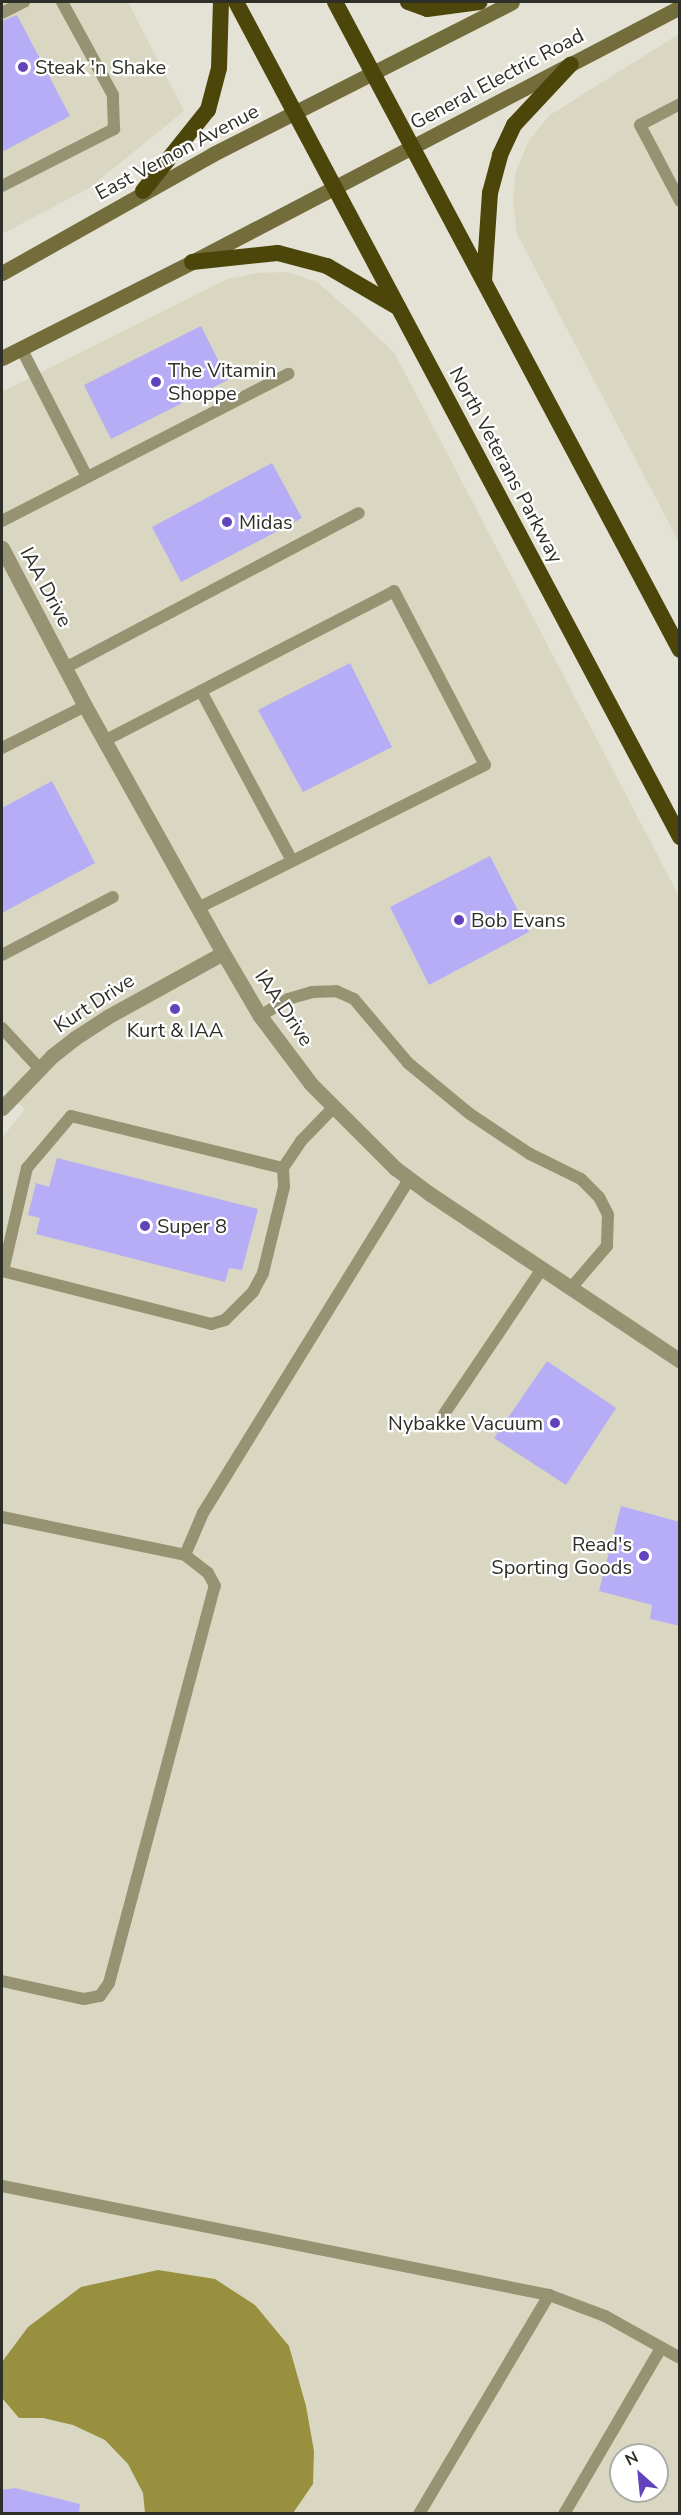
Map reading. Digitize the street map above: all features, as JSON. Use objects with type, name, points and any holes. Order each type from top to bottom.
[{"type":"highway","points":[[143,191],[208,110],[219,68],[221,2]]},
{"type":"highway","name":"North Veterans Parkway","points":[[236,2],[680,837]]},
{"type":"highway","points":[[335,2],[680,650]]},
{"type":"highway","points":[[408,2],[427,9],[480,2]]},
{"type":"highway","points":[[484,282],[490,193],[500,155],[514,125],[572,64]]},
{"type":"highway","points":[[192,262],[278,253],[327,266],[399,308]]},
{"type":"main road","points":[[374,73],[513,2]]},
{"type":"main road","name":"General Electric Road","points":[[334,187],[680,7]]},
{"type":"main road","name":"East Vernon Avenue","points":[[2,273],[143,191],[374,73]]},
{"type":"main road","points":[[2,358],[334,187]]},
{"type":"street","name":"IAA Drive","points":[[2,548],[104,741],[223,953],[260,1016],[311,1084],[333,1108],[410,1179],[541,1270],[680,1361]]},
{"type":"street","name":"Kurt Drive","points":[[2,1108],[39,1068],[75,1038],[107,1017],[223,953]]},
{"type":"lane","points":[[2,13],[24,2]]},
{"type":"lane","points":[[3,183],[114,129],[113,95],[62,2]]},
{"type":"lane","points":[[680,104],[639,125],[680,201]]},
{"type":"lane","points":[[21,348],[87,477]]},
{"type":"lane","points":[[2,521],[288,374]]},
{"type":"lane","points":[[65,668],[359,513]]},
{"type":"lane","points":[[104,741],[394,591],[484,765],[198,908]]},
{"type":"lane","points":[[201,691],[292,861]]},
{"type":"lane","points":[[2,748],[85,706]]},
{"type":"lane","points":[[2,955],[113,897]]},
{"type":"lane","points":[[260,1016],[288,999],[312,992],[336,991],[354,999],[408,1063],[461,1107],[530,1154],[581,1179],[599,1197],[608,1215],[607,1246],[571,1288]]},
{"type":"lane","points":[[2,1029],[39,1068]]},
{"type":"lane","points":[[283,1167],[71,1116],[27,1168],[2,1271],[211,1324],[225,1320],[252,1292],[263,1272],[284,1187],[283,1167],[301,1141],[333,1108]]},
{"type":"lane","points":[[185,1555],[203,1513],[410,1179]]},
{"type":"lane","points":[[444,1414],[541,1270]]},
{"type":"lane","points":[[2,1517],[185,1555],[208,1573],[215,1586],[109,1983],[100,1996],[84,1999],[2,1981]]},
{"type":"lane","points":[[2,2186],[549,2295],[605,2316],[680,2358]]},
{"type":"lane","points":[[419,2514],[549,2295]]},
{"type":"lane","points":[[564,2514],[661,2348]]},
{"type":"shaded area","points":[[2,2],[128,2],[184,111],[89,188],[2,234]]},
{"type":"shaded area","points":[[679,34],[679,542],[517,234],[513,201],[516,171],[529,140],[550,115]]},
{"type":"shaded area","points":[[287,272],[317,282],[395,354],[679,896],[679,2513],[2,2513],[2,1138],[25,1109],[2,1088],[2,392],[227,279],[257,273]]},
{"type":"shaded area","points":[[158,2270],[215,2279],[255,2305],[289,2346],[306,2406],[314,2451],[313,2484],[293,2513],[145,2513],[143,2493],[128,2464],[105,2440],[73,2425],[43,2418],[19,2418],[2,2398],[2,2362],[28,2327],[81,2287]]},
{"type":"building","name":"Steak 'n Shake","points":[[17,15],[70,116],[2,152],[2,21]]},
{"type":"building","name":"The Vitamin Shoppe","points":[[201,326],[228,380],[111,439],[84,385]]},
{"type":"building","name":"Midas","points":[[272,463],[302,518],[181,582],[152,527]]},
{"type":"building","points":[[350,663],[392,747],[303,792],[258,710]]},
{"type":"building","points":[[52,781],[95,863],[2,913],[2,808]]},
{"type":"building","name":"Bob Evans","points":[[490,856],[529,932],[429,985],[390,907]]},
{"type":"building","name":"Super 8","points":[[57,1158],[258,1209],[242,1270],[229,1268],[225,1282],[36,1234],[40,1218],[28,1215],[36,1183],[49,1187]]},
{"type":"building","name":"Nybakke Vacuum","points":[[547,1361],[616,1408],[566,1485],[494,1438]]},
{"type":"building","name":"Read's Sporting Goods","points":[[621,1506],[680,1522],[680,1626],[650,1619],[652,1605],[599,1591]]},
{"type":"building","points":[[15,2488],[80,2504],[79,2514],[2,2514],[2,2490]]},
{"type":"place","name":"Steak 'n Shake","points":[[23,67]]},
{"type":"place","name":"The Vitamin Shoppe","points":[[156,382]]},
{"type":"place","name":"Midas","points":[[227,522]]},
{"type":"place","name":"Bob Evans","points":[[459,920]]},
{"type":"place","name":"Kurt & IAA","points":[[175,1009]]},
{"type":"place","name":"Super 8","points":[[145,1226]]},
{"type":"place","name":"Nybakke Vacuum","points":[[555,1423]]},
{"type":"place","name":"Read's Sporting Goods","points":[[644,1556]]}]
